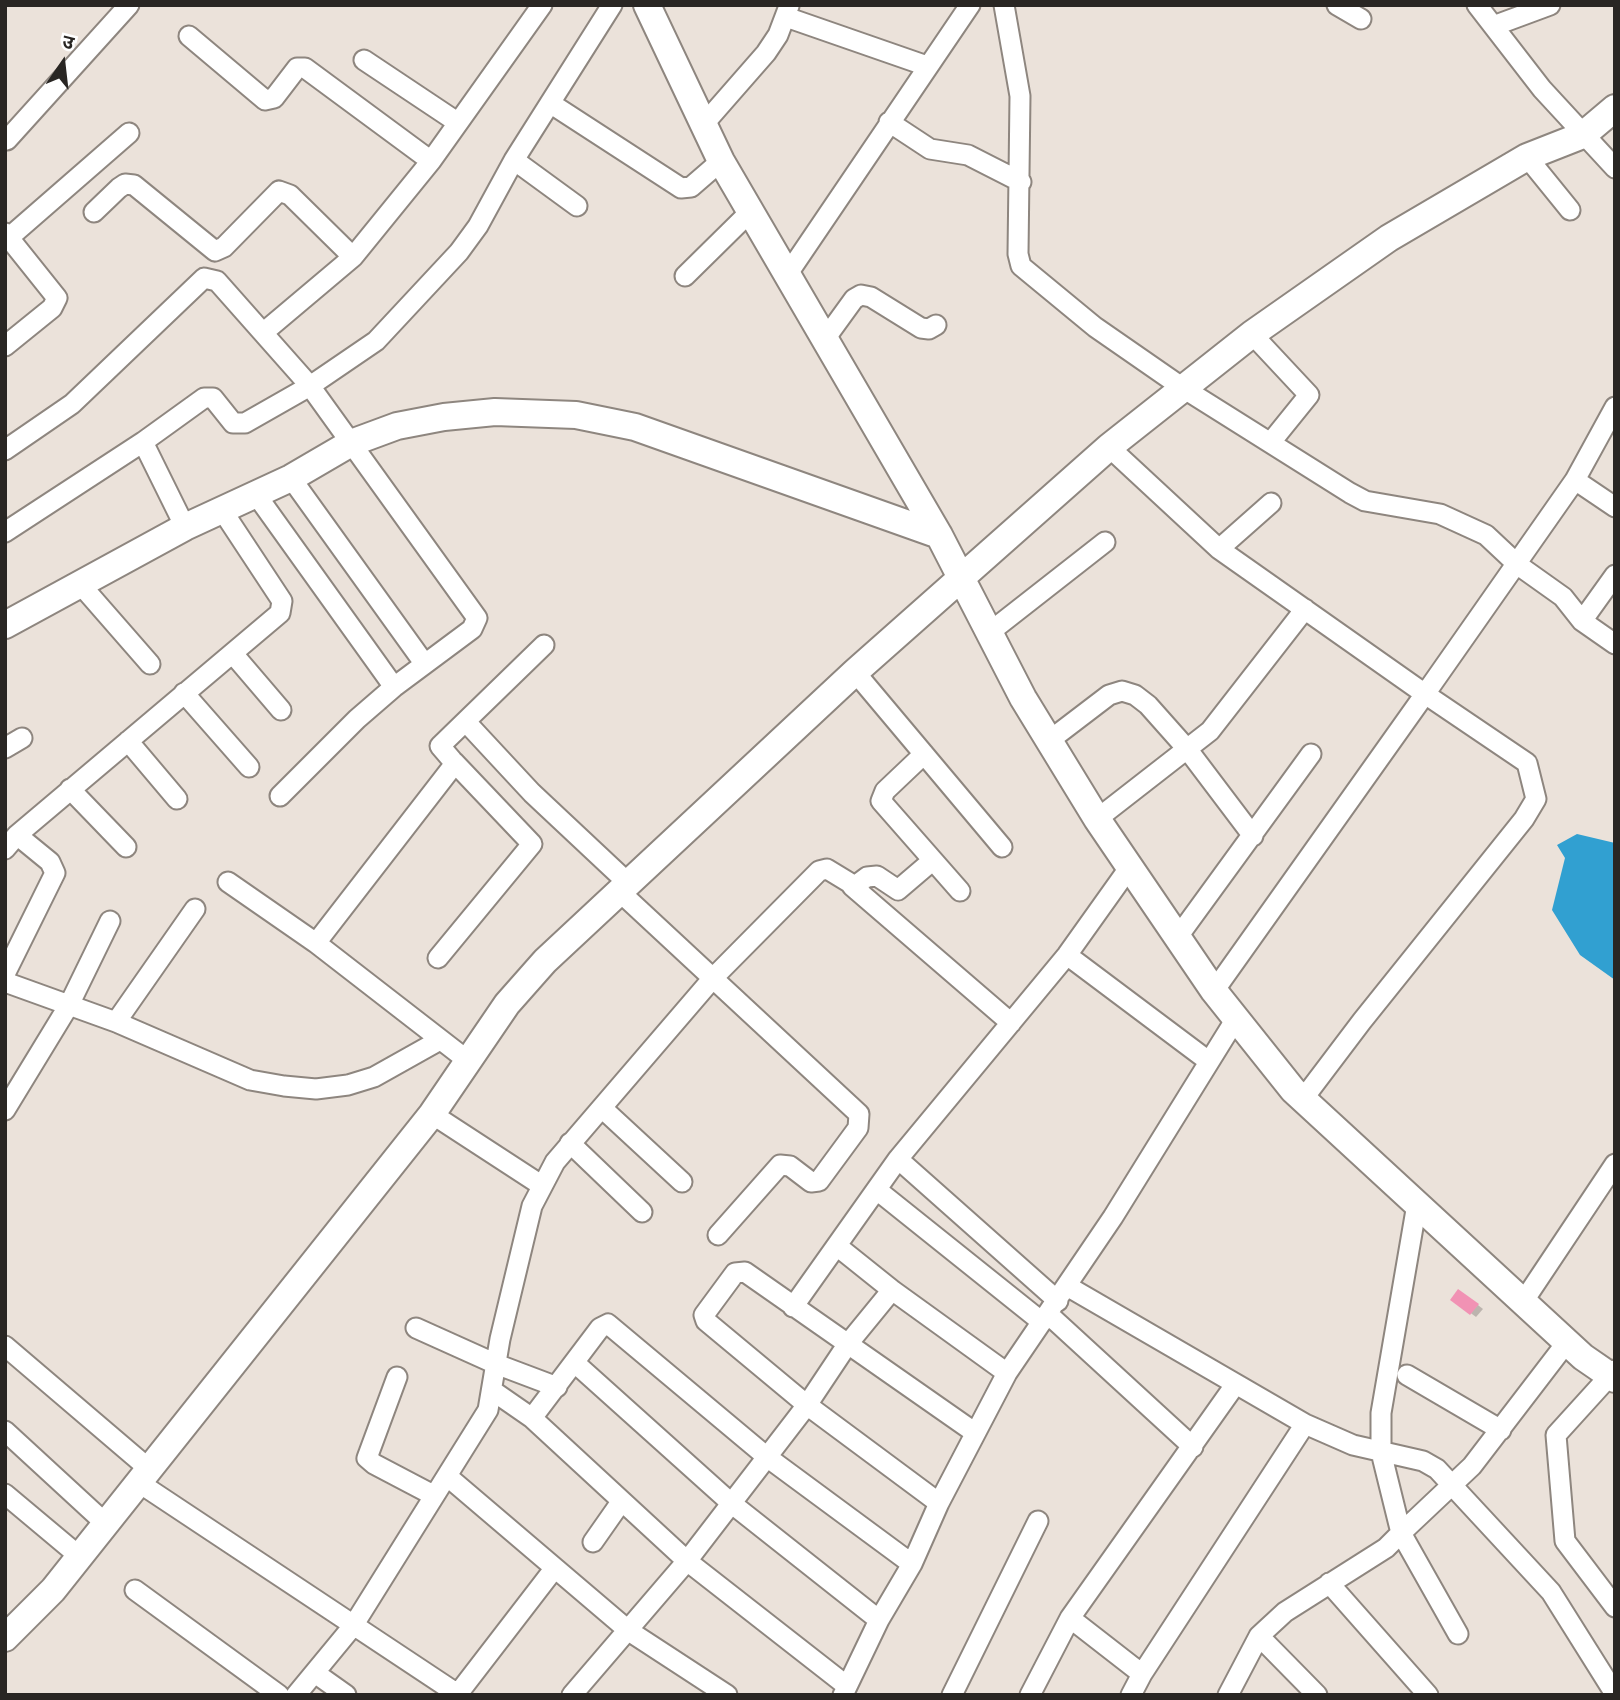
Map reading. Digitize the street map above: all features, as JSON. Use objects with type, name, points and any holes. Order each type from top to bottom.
[{"type":"street","points":[[264,332],[353,257],[431,161],[542,5]]},
{"type":"street","points":[[5,532],[143,442],[204,398],[214,398],[229,420],[239,425],[310,386],[376,341],[401,317],[472,235],[514,160],[612,5]]},
{"type":"street","points":[[648,5],[721,161],[752,210],[939,535],[1023,698],[1129,868],[1214,991],[1303,1099],[1567,1342],[1613,1375],[1556,1435],[1565,1541],[1615,1607]]},
{"type":"street","points":[[787,275],[888,122],[970,5]]},
{"type":"street","points":[[1004,5],[1020,96],[1018,254],[1021,266],[1095,327],[1183,388],[1365,501],[1440,514],[1464,522],[1486,535],[1518,565],[1563,597],[1582,621],[1615,644]]},
{"type":"street","points":[[1338,5],[1361,19]]},
{"type":"street","points":[[1477,5],[1496,25],[1542,89],[1615,168]]},
{"type":"street","points":[[1496,25],[1550,5]]},
{"type":"street","points":[[7,140],[121,8]]},
{"type":"street","points":[[704,125],[760,61],[778,35],[787,11],[927,66]]},
{"type":"street","points":[[189,36],[265,100],[274,99],[297,68],[305,68],[431,161]]},
{"type":"street","points":[[364,60],[457,122]]},
{"type":"street","points":[[550,103],[681,188],[691,187],[721,161]]},
{"type":"street","points":[[5,1637],[37,1607],[79,1556],[432,1114],[507,1004],[545,961],[855,672],[1109,447],[1183,388],[1252,334],[1389,238],[1527,158],[1583,135],[1615,108]]},
{"type":"street","points":[[888,122],[930,149],[968,155],[1021,182]]},
{"type":"street","points":[[5,346],[52,308],[57,298],[7,237],[129,133]]},
{"type":"street","points":[[1527,158],[1570,210]]},
{"type":"street","points":[[514,160],[577,205]]},
{"type":"street","points":[[94,212],[119,188],[125,184],[134,185],[215,251],[224,247],[279,191],[290,195],[353,257]]},
{"type":"street","points":[[685,276],[752,210]]},
{"type":"street","points":[[5,450],[72,404],[204,278],[217,281],[310,386],[477,618],[472,629],[394,687],[280,796]]},
{"type":"street","points":[[825,339],[854,299],[861,295],[871,297],[921,328],[929,329],[936,325]]},
{"type":"street","points":[[1252,334],[1309,395],[1271,442]]},
{"type":"street","points":[[1214,991],[1518,565],[1575,480],[1615,407]]},
{"type":"street","points":[[5,625],[185,527],[291,478],[352,443],[397,426],[444,417],[495,412],[576,415],[635,427],[939,535]]},
{"type":"street","points":[[143,442],[185,527]]},
{"type":"street","points":[[1109,447],[1219,549],[1527,763],[1536,799],[1303,1099]]},
{"type":"street","points":[[291,478],[424,663]]},
{"type":"street","points":[[1575,480],[1615,507]]},
{"type":"street","points":[[256,493],[394,687]]},
{"type":"street","points":[[1219,549],[1271,503]]},
{"type":"street","points":[[5,974],[55,873],[50,862],[11,842],[184,692],[234,655],[280,613],[283,605],[222,510]]},
{"type":"street","points":[[990,632],[1105,542]]},
{"type":"street","points":[[1582,621],[1615,575]]},
{"type":"street","points":[[81,585],[150,664]]},
{"type":"street","points":[[1097,818],[1210,731],[1305,609]]},
{"type":"street","points":[[438,958],[532,844],[440,748],[544,645]]},
{"type":"street","points":[[234,655],[281,710]]},
{"type":"street","points":[[855,672],[1002,847]]},
{"type":"street","points":[[1050,740],[1109,695],[1122,691],[1148,705],[1188,750],[1254,836]]},
{"type":"street","points":[[184,692],[249,767]]},
{"type":"street","points":[[466,722],[713,978],[855,1109],[860,1121],[819,1181],[811,1182],[790,1166],[780,1165],[718,1234]]},
{"type":"street","points":[[128,741],[177,799]]},
{"type":"street","points":[[924,754],[886,791],[881,801],[960,891]]},
{"type":"street","points":[[1177,938],[1254,836],[1311,754]]},
{"type":"street","points":[[316,943],[454,762]]},
{"type":"street","points":[[70,789],[126,848]]},
{"type":"street","points":[[852,886],[873,876],[898,890],[932,861]]},
{"type":"street","points":[[793,1307],[898,1158],[1067,954],[1129,868]]},
{"type":"street","points":[[296,1695],[353,1626],[433,1495],[479,1426],[493,1391],[496,1364],[523,1240],[541,1185],[570,1143],[713,978],[819,871],[830,870],[852,886],[1011,1023]]},
{"type":"street","points":[[228,882],[316,943],[467,1060]]},
{"type":"street","points":[[116,1022],[195,909]]},
{"type":"street","points":[[5,1110],[69,1005],[110,921]]},
{"type":"street","points":[[1067,954],[1207,1060]]},
{"type":"street","points":[[5,982],[116,1022],[250,1080],[316,1089],[374,1077],[440,1040]]},
{"type":"street","points":[[493,1391],[532,1418],[687,1561],[845,1690],[879,1620],[912,1564],[939,1503],[1007,1373],[1054,1306],[1207,1060],[1237,1017]]},
{"type":"street","points":[[602,1108],[682,1182]]},
{"type":"street","points":[[432,1114],[541,1185]]},
{"type":"street","points":[[570,1143],[642,1212]]},
{"type":"street","points":[[898,1158],[1054,1306],[1193,1447]]},
{"type":"street","points":[[1523,1302],[1615,1164]]},
{"type":"street","points":[[877,1190],[1054,1306],[1235,1385],[1305,1424],[1353,1445],[1423,1461],[1455,1485],[1551,1592],[1615,1694]]},
{"type":"street","points":[[1417,1204],[1381,1413],[1381,1452],[1401,1533],[1458,1634]]},
{"type":"street","points":[[837,1246],[892,1290],[1007,1373]]},
{"type":"street","points":[[939,1503],[807,1405],[704,1318],[738,1270],[745,1272],[974,1433]]},
{"type":"street","points":[[572,1695],[687,1561],[807,1405],[847,1345],[892,1290]]},
{"type":"street","points":[[532,1418],[600,1328],[608,1324],[767,1457],[912,1564]]},
{"type":"street","points":[[416,1328],[496,1364],[557,1387]]},
{"type":"street","points":[[1228,1695],[1259,1636],[1285,1612],[1386,1548],[1455,1485],[1501,1430],[1567,1342]]},
{"type":"street","points":[[6,1348],[143,1475],[353,1626],[458,1694],[554,1569]]},
{"type":"street","points":[[575,1363],[731,1503],[879,1620]]},
{"type":"street","points":[[1407,1375],[1501,1430]]},
{"type":"street","points":[[397,1377],[367,1458],[433,1495]]},
{"type":"street","points":[[1031,1695],[1070,1618],[1235,1385]]},
{"type":"street","points":[[1131,1695],[1305,1424]]},
{"type":"street","points":[[5,1431],[105,1523]]},
{"type":"street","points":[[447,1476],[629,1631],[727,1695]]},
{"type":"street","points":[[5,1494],[79,1556]]},
{"type":"street","points":[[593,1542],[621,1502]]},
{"type":"street","points":[[951,1695],[1038,1521]]},
{"type":"street","points":[[1329,1583],[1427,1695]]},
{"type":"street","points":[[135,1590],[279,1695]]},
{"type":"street","points":[[1070,1618],[1142,1674]]},
{"type":"street","points":[[1259,1636],[1317,1695]]},
{"type":"street","points":[[315,1673],[346,1695]]},
{"type":"water","points":[[1577,834],[1615,843],[1615,980],[1580,955],[1552,910],[1565,858],[1557,845]]},
{"type":"building","points":[[1458,1289],[1479,1304],[1470,1315],[1450,1300]]}]
